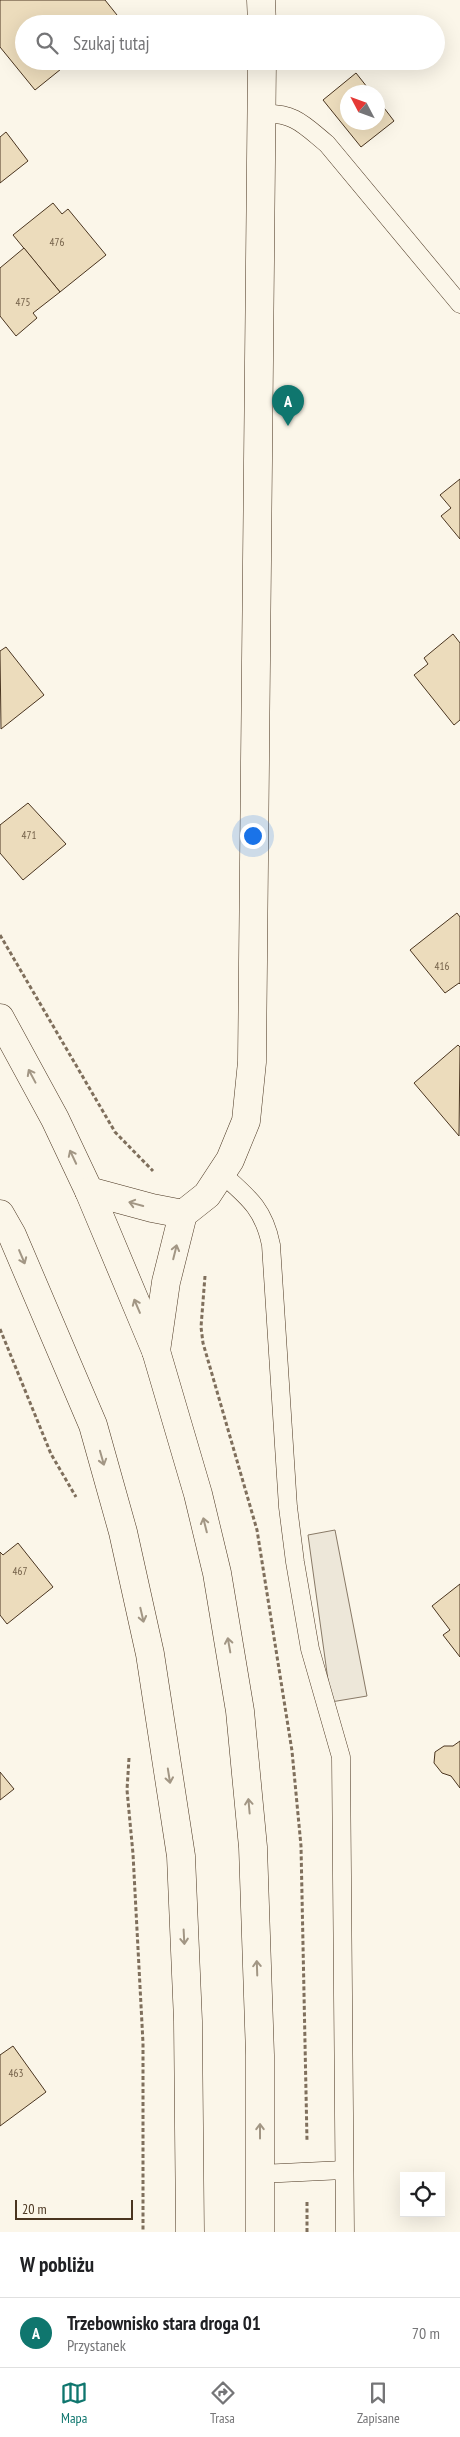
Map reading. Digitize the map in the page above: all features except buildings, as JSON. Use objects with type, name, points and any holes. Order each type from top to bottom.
[{"type":"main road","points":[[261,0],[262,15]]},
{"type":"main road","points":[[156,1351],[166,1282],[183,1214],[207,1195],[222,1174],[238,1144],[246,1122],[252,1062],[262,70]]},
{"type":"main road","points":[[0,1018],[54,1118],[89,1191],[156,1351],[198,1494],[217,1573],[240,1711],[253,1847],[260,2055],[260,2232]]},
{"type":"main road","points":[[89,1191],[152,1208],[183,1214]]},
{"type":"main road","points":[[0,1214],[12,1235],[93,1425],[123,1532],[150,1654],[181,1856],[188,2020],[190,2232]]},
{"type":"lane","points":[[262,114],[281,113],[300,122],[327,144],[460,304]]},
{"type":"lane","points":[[222,1174],[256,1206],[267,1224],[271,1244],[288,1498],[295,1562],[310,1649],[341,1757],[345,2232]]},
{"type":"lane","points":[[260,2174],[344,2170]]},
{"type":"path","points":[[0,935],[115,1132],[157,1175]]},
{"type":"path","points":[[0,1329],[51,1454],[80,1505]]},
{"type":"path","points":[[129,1753],[127,1790],[133,1854],[143,2043],[143,2232]]},
{"type":"shaded area","points":[[335,1530],[367,1696],[331,1702],[308,1535]]},
{"type":"place","name":"Trzebownisko stara droga 01","points":[[288,426]]}]
